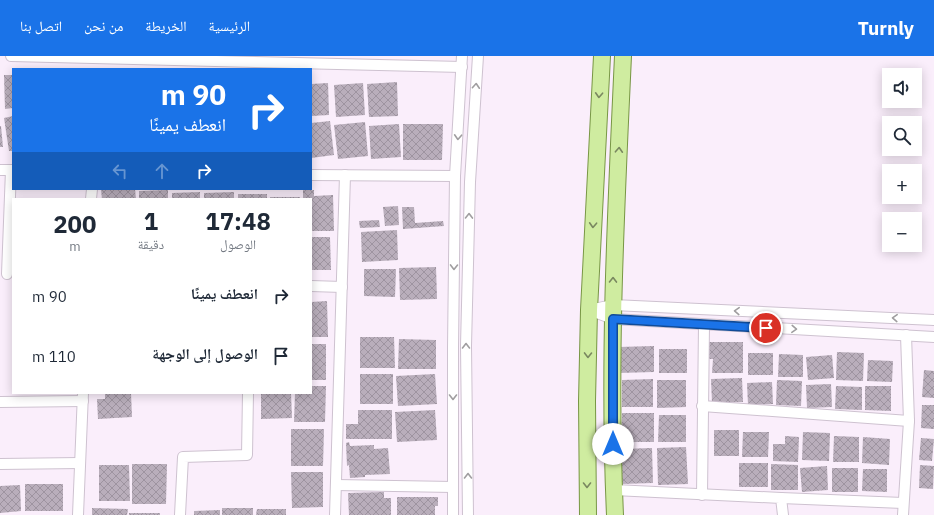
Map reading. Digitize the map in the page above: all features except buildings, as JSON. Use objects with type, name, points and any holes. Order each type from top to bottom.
[{"type":"main road","points":[[588,515],[587,401],[589,310],[602,56]]},
{"type":"main road","points":[[615,515],[613,312],[623,56]]},
{"type":"street","points":[[11,56],[343,60],[462,67]]},
{"type":"street","points":[[454,515],[453,348],[455,176],[462,56]]},
{"type":"street","points":[[468,515],[466,346],[470,190],[478,56]]},
{"type":"street","points":[[0,170],[12,170],[7,274]]},
{"type":"street","points":[[312,175],[455,176]]},
{"type":"street","points":[[336,515],[344,175]]},
{"type":"street","points":[[312,286],[342,287]]},
{"type":"street","points":[[589,310],[613,312],[934,320]]},
{"type":"street","points":[[589,310],[704,325],[934,337]]},
{"type":"street","points":[[702,494],[704,325]]},
{"type":"street","points":[[903,515],[909,421],[906,335]]},
{"type":"street","points":[[180,515],[183,457],[247,455],[248,394]]},
{"type":"street","points":[[0,402],[83,397],[78,515]]},
{"type":"street","points":[[702,406],[909,421]]},
{"type":"street","points":[[0,464],[80,463]]},
{"type":"street","points":[[336,485],[454,487]]},
{"type":"street","points":[[614,490],[903,503]]},
{"type":"street","points":[[781,498],[783,515]]},
{"type":"route","points":[[613,444],[613,319],[766,328]]}]
